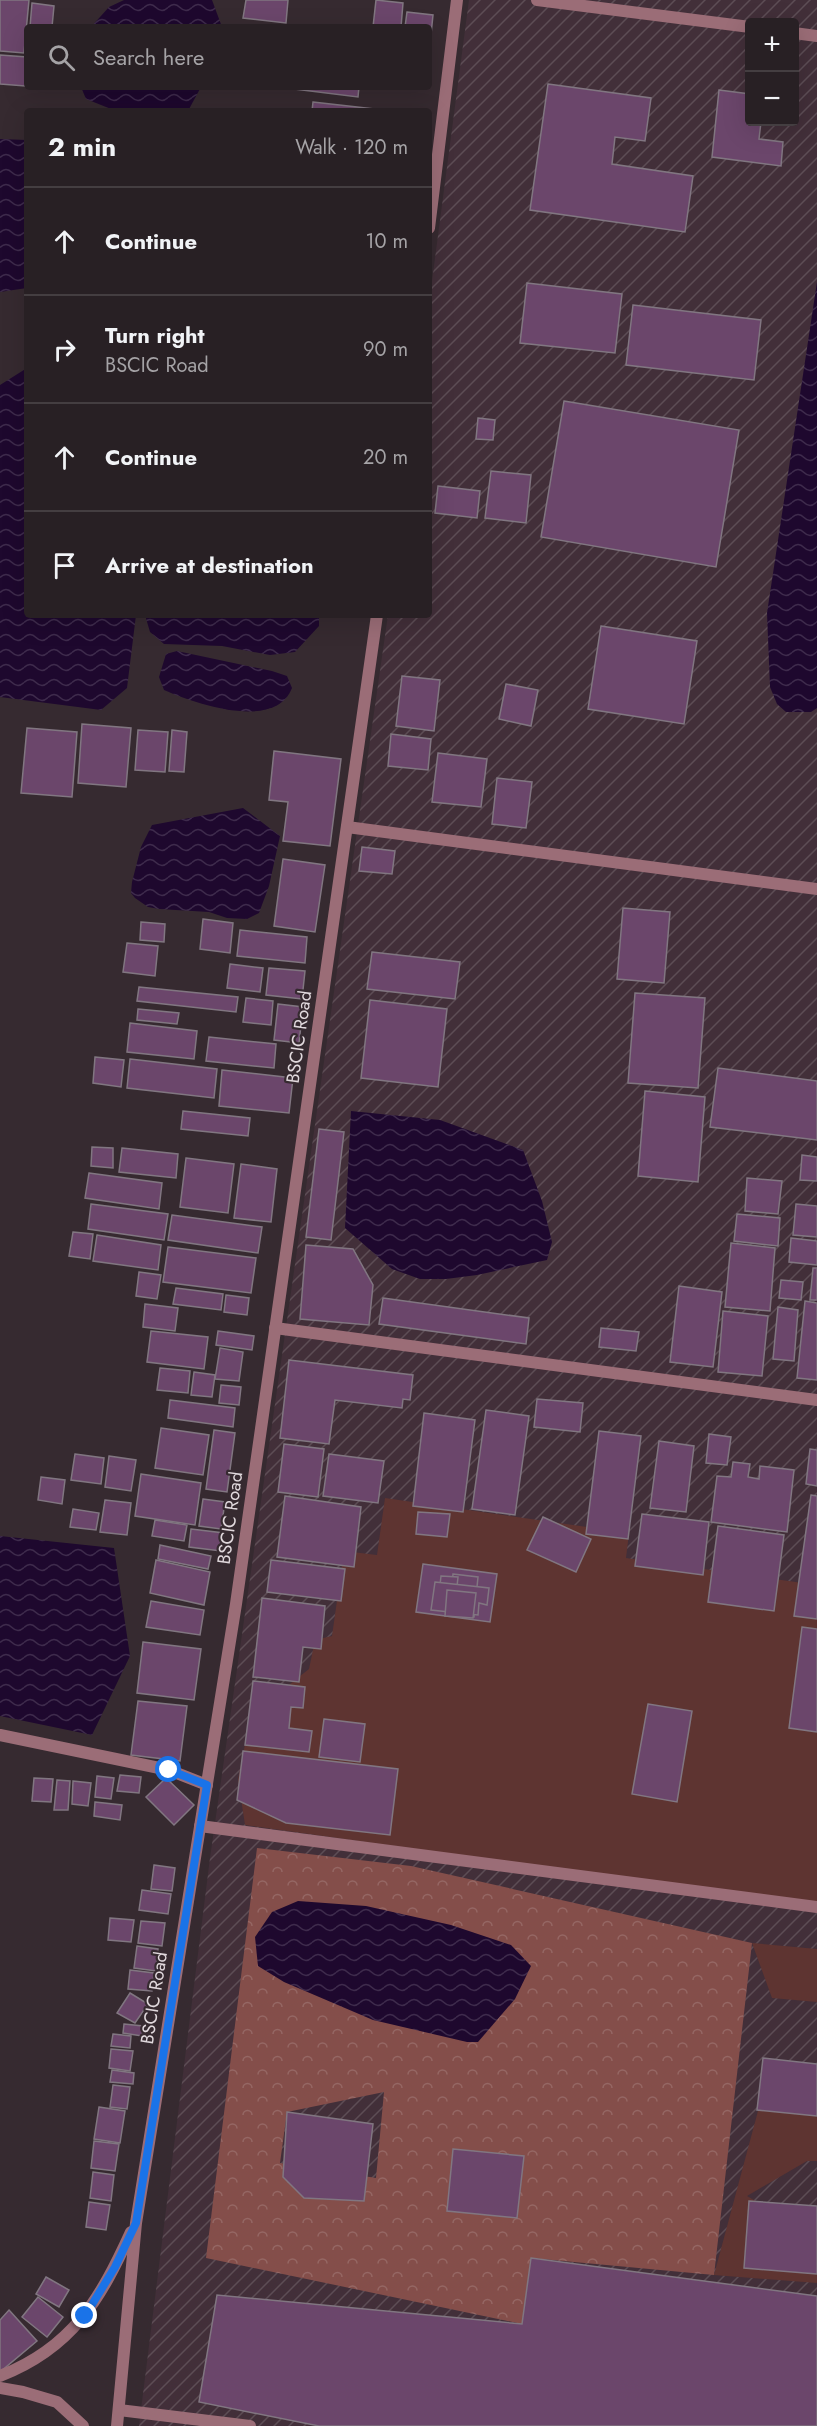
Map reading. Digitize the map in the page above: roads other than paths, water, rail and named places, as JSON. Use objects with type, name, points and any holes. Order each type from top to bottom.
[{"type":"street","points":[[432,204],[457,0]]},
{"type":"street","points":[[537,0],[745,26]]},
{"type":"street","points":[[799,34],[817,36]]},
{"type":"street","name":"BSCIC Road","points":[[117,2426],[136,2223],[207,1785],[377,618]]},
{"type":"street","points":[[347,827],[817,888]]},
{"type":"street","points":[[275,1328],[817,1400]]},
{"type":"street","points":[[0,1735],[169,1770],[207,1785]]},
{"type":"street","points":[[200,1826],[817,1907]]},
{"type":"street","points":[[0,2376],[48,2352],[85,2316],[115,2267],[136,2223]]},
{"type":"street","points":[[0,2388],[57,2402],[83,2426]]},
{"type":"street","points":[[119,2410],[250,2426]]},
{"type":"water","points":[[124,0],[212,0],[221,24],[94,24],[109,7]]},
{"type":"water","points":[[82,90],[199,90],[190,108],[108,108],[86,99]]},
{"type":"water","points":[[0,139],[24,140],[24,288],[0,292]]},
{"type":"water","points":[[817,282],[817,708],[811,712],[786,712],[777,704],[770,687],[767,613]]},
{"type":"water","points":[[24,370],[24,618],[136,618],[127,688],[101,710],[0,697],[0,385]]},
{"type":"water","points":[[146,618],[319,618],[319,626],[295,652],[270,655],[222,646],[164,644],[150,632]]},
{"type":"water","points":[[177,651],[272,671],[287,676],[292,688],[283,701],[269,709],[233,710],[194,701],[164,690],[159,677],[166,654]]},
{"type":"water","points":[[243,808],[280,836],[269,886],[259,913],[247,919],[227,918],[209,912],[159,909],[148,907],[131,893],[141,847],[152,825]]},
{"type":"water","points":[[351,1111],[440,1120],[523,1150],[542,1201],[552,1242],[547,1260],[477,1275],[446,1279],[420,1279],[392,1269],[345,1228]]},
{"type":"water","points":[[0,1536],[114,1548],[130,1656],[92,1735],[0,1716]]},
{"type":"water","points":[[298,1901],[366,1906],[451,1925],[511,1945],[531,1966],[515,1999],[478,2042],[467,2042],[373,2020],[284,1982],[258,1966],[255,1937],[272,1912]]}]
